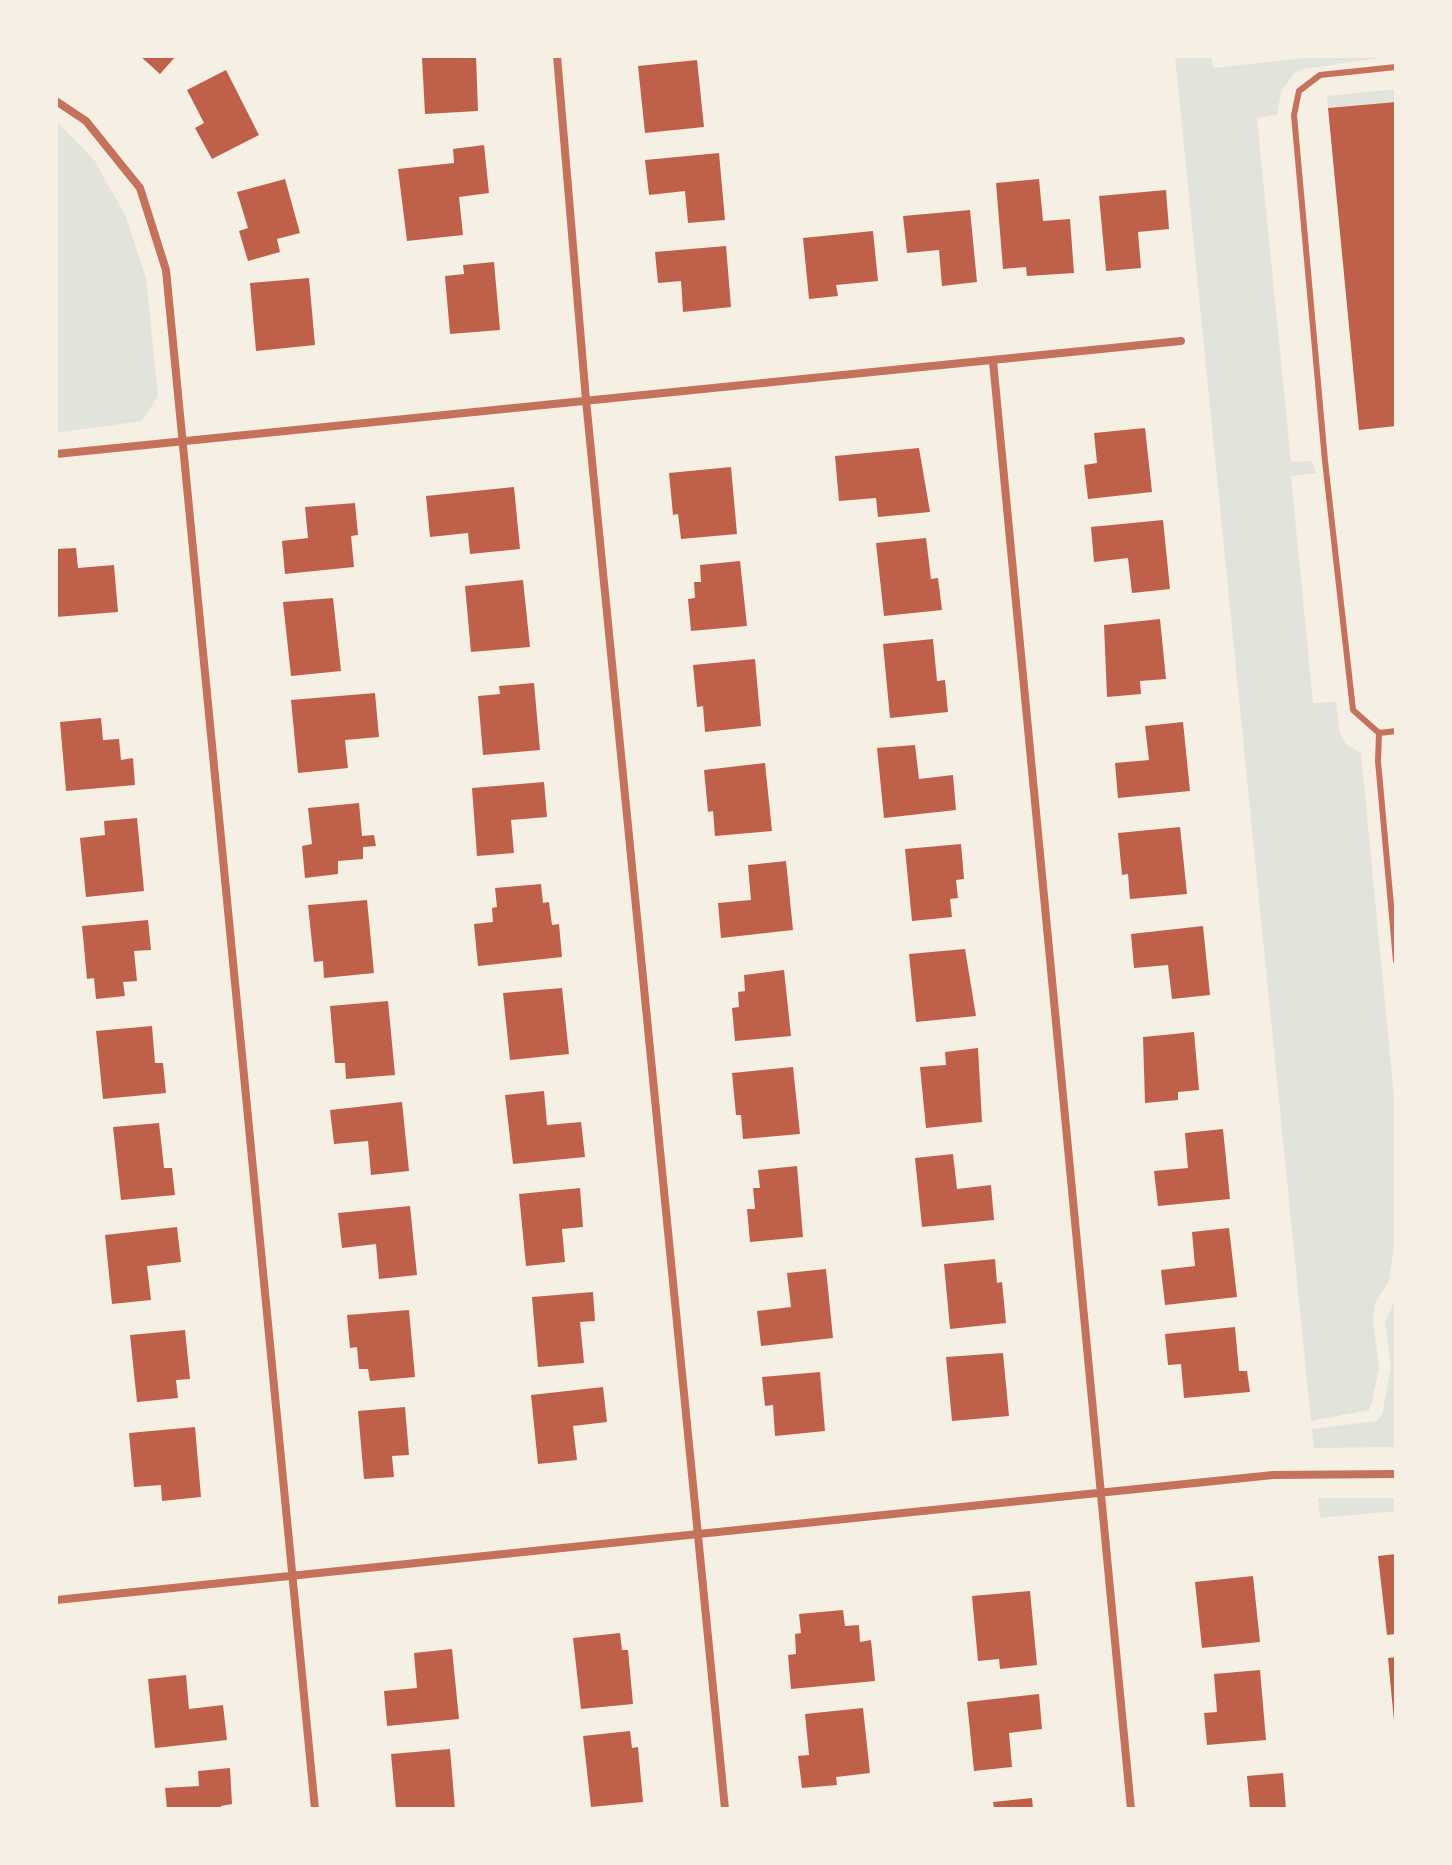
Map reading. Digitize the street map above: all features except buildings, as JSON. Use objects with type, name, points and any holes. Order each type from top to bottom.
[{"type":"street","points":[[557,56],[586,400],[725,1809]]},
{"type":"street","points":[[56,101],[86,121],[140,188],[166,270],[315,1809]]},
{"type":"street","points":[[56,454],[1181,341]]},
{"type":"street","points":[[993,361],[1131,1809]]},
{"type":"street","points":[[56,1600],[1322,1472],[1396,1474]]},
{"type":"lane","points":[[1396,67],[1320,75],[1299,91],[1294,115],[1353,710],[1379,733],[1396,731]]},
{"type":"lane","points":[[1379,733],[1378,761],[1396,961]]},
{"type":"shaded area","points":[[1175,56],[1211,56],[1213,68],[1323,56],[1394,56],[1303,69],[1294,73],[1281,92],[1277,115],[1257,118],[1291,462],[1312,461],[1316,473],[1291,476],[1313,703],[1336,702],[1340,734],[1347,745],[1361,753],[1396,1118],[1396,1235],[1389,1281],[1375,1304],[1373,1320],[1379,1368],[1372,1402],[1369,1410],[1311,1421]]},
{"type":"shaded area","points":[[1396,89],[1396,102],[1328,108],[1327,96]]},
{"type":"shaded area","points":[[56,121],[95,161],[126,217],[146,278],[158,396],[142,421],[56,433]]},
{"type":"shaded area","points":[[1396,1298],[1396,1447],[1314,1448],[1312,1429],[1376,1421],[1382,1415],[1391,1368],[1385,1322]]},
{"type":"shaded area","points":[[1318,1498],[1396,1498],[1396,1511],[1320,1518]]}]
